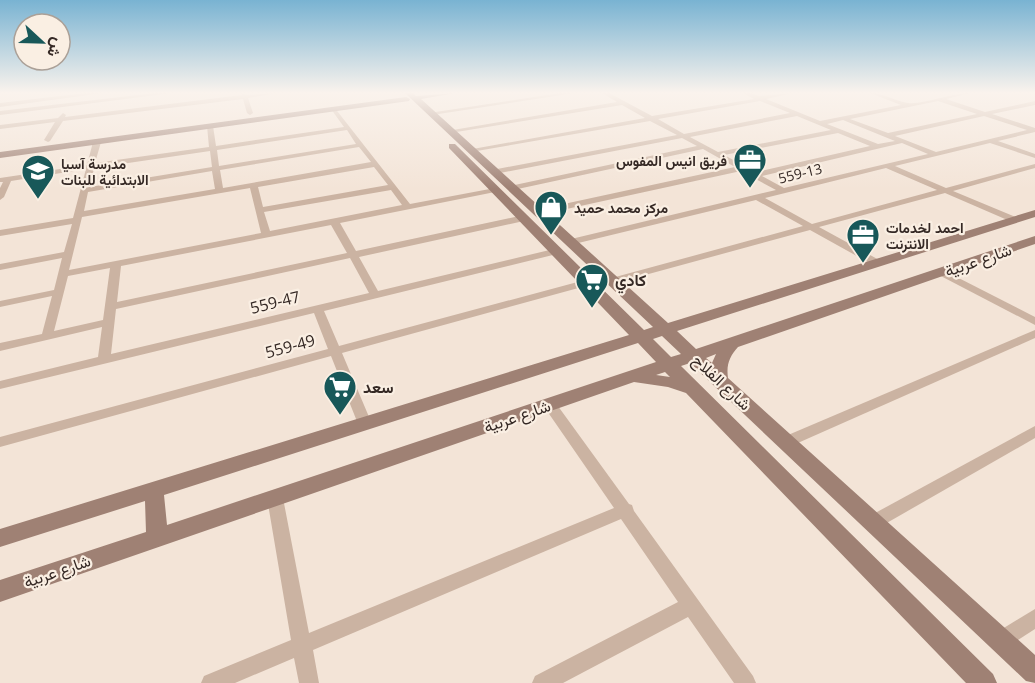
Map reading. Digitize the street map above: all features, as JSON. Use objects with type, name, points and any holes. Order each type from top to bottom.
[{"type":"main road","points":[[0,155],[48,140],[161,125]]},
{"type":"main road","points":[[0,146],[28,147],[97,142],[218,125]]},
{"type":"main road","name":"شارع الفلاح","points":[[434,125],[495,190],[531,215],[564,246],[612,282],[666,329],[872,524],[1035,672]]},
{"type":"main road","name":"شارع الفلاح","points":[[444,125],[513,188],[531,215]]},
{"type":"main road","name":"شارع عربية","points":[[0,538],[1035,213]]},
{"type":"main road","points":[[987,228],[1029,242]]},
{"type":"main road","name":"شارع عربية","points":[[0,591],[1029,242]]},
{"type":"main road","name":"شارع الفلاح","points":[[564,246],[589,282],[984,683]]},
{"type":"main road","points":[[642,308],[682,320],[702,318]]},
{"type":"main road","points":[[604,349],[617,342],[625,330],[624,318]]},
{"type":"main road","points":[[722,382],[718,370],[720,356],[734,342]]},
{"type":"main road","points":[[621,381],[643,377],[695,390]]},
{"type":"main road","points":[[154,490],[157,537]]},
{"type":"street","points":[[0,128],[24,125]]},
{"type":"street","points":[[48,140],[58,125]]},
{"type":"street","points":[[346,125],[408,207]]},
{"type":"street","points":[[450,131],[488,125]]},
{"type":"street","points":[[471,150],[618,125]]},
{"type":"street","points":[[663,125],[784,191]]},
{"type":"street","points":[[495,172],[741,125]]},
{"type":"street","points":[[825,125],[878,147]]},
{"type":"street","points":[[862,125],[936,154]]},
{"type":"street","points":[[888,135],[935,125]]},
{"type":"street","points":[[1019,125],[1035,130]]},
{"type":"street","points":[[210,126],[219,191]]},
{"type":"street","points":[[0,197],[4,180],[348,128]]},
{"type":"street","points":[[717,154],[838,130]]},
{"type":"street","name":"559-13","points":[[564,246],[1035,130]]},
{"type":"street","points":[[1016,135],[1035,141]]},
{"type":"street","points":[[755,175],[902,141]]},
{"type":"street","points":[[990,141],[1035,156]]},
{"type":"street","points":[[47,336],[97,142]]},
{"type":"street","points":[[245,143],[252,163]]},
{"type":"street","points":[[84,190],[361,145]]},
{"type":"street","points":[[513,188],[704,147]]},
{"type":"street","points":[[0,233],[375,164]]},
{"type":"street","points":[[888,165],[1015,220]]},
{"type":"street","points":[[612,282],[1035,166]]},
{"type":"street","points":[[110,307],[743,168]]},
{"type":"street","points":[[253,185],[266,235]]},
{"type":"street","points":[[260,210],[393,187]]},
{"type":"street","points":[[63,274],[495,190]]},
{"type":"street","points":[[757,197],[877,263]]},
{"type":"street","points":[[334,221],[375,295]]},
{"type":"street","name":"559-47","points":[[0,385],[375,295],[564,246]]},
{"type":"street","points":[[0,267],[68,254]]},
{"type":"street","points":[[104,360],[116,263]]},
{"type":"street","points":[[940,272],[1035,322]]},
{"type":"street","name":"559-49","points":[[0,442],[589,282]]},
{"type":"street","points":[[0,304],[58,292]]},
{"type":"street","points":[[318,309],[365,424]]},
{"type":"street","points":[[0,347],[109,322]]},
{"type":"street","points":[[786,442],[1035,333]]},
{"type":"street","points":[[550,405],[746,683]]},
{"type":"street","points":[[872,524],[1035,431]]},
{"type":"street","points":[[275,498],[309,683]]},
{"type":"street","points":[[212,683],[626,510]]},
{"type":"street","points":[[542,683],[692,605]]},
{"type":"street","points":[[1001,641],[1035,618]]},
{"type":"place","name":"فريق انيس المفوس","points":[[750,189]]},
{"type":"place","name":"مدرسة آسيا الابتدائية للبنات","points":[[38,200]]},
{"type":"place","name":"مركز محمد حميد","points":[[551,236]]},
{"type":"place","name":"احمد لخدمات الانترنت","points":[[863,264]]},
{"type":"place","name":"كادي","points":[[592,309]]},
{"type":"place","name":"سعد","points":[[340,416]]}]
